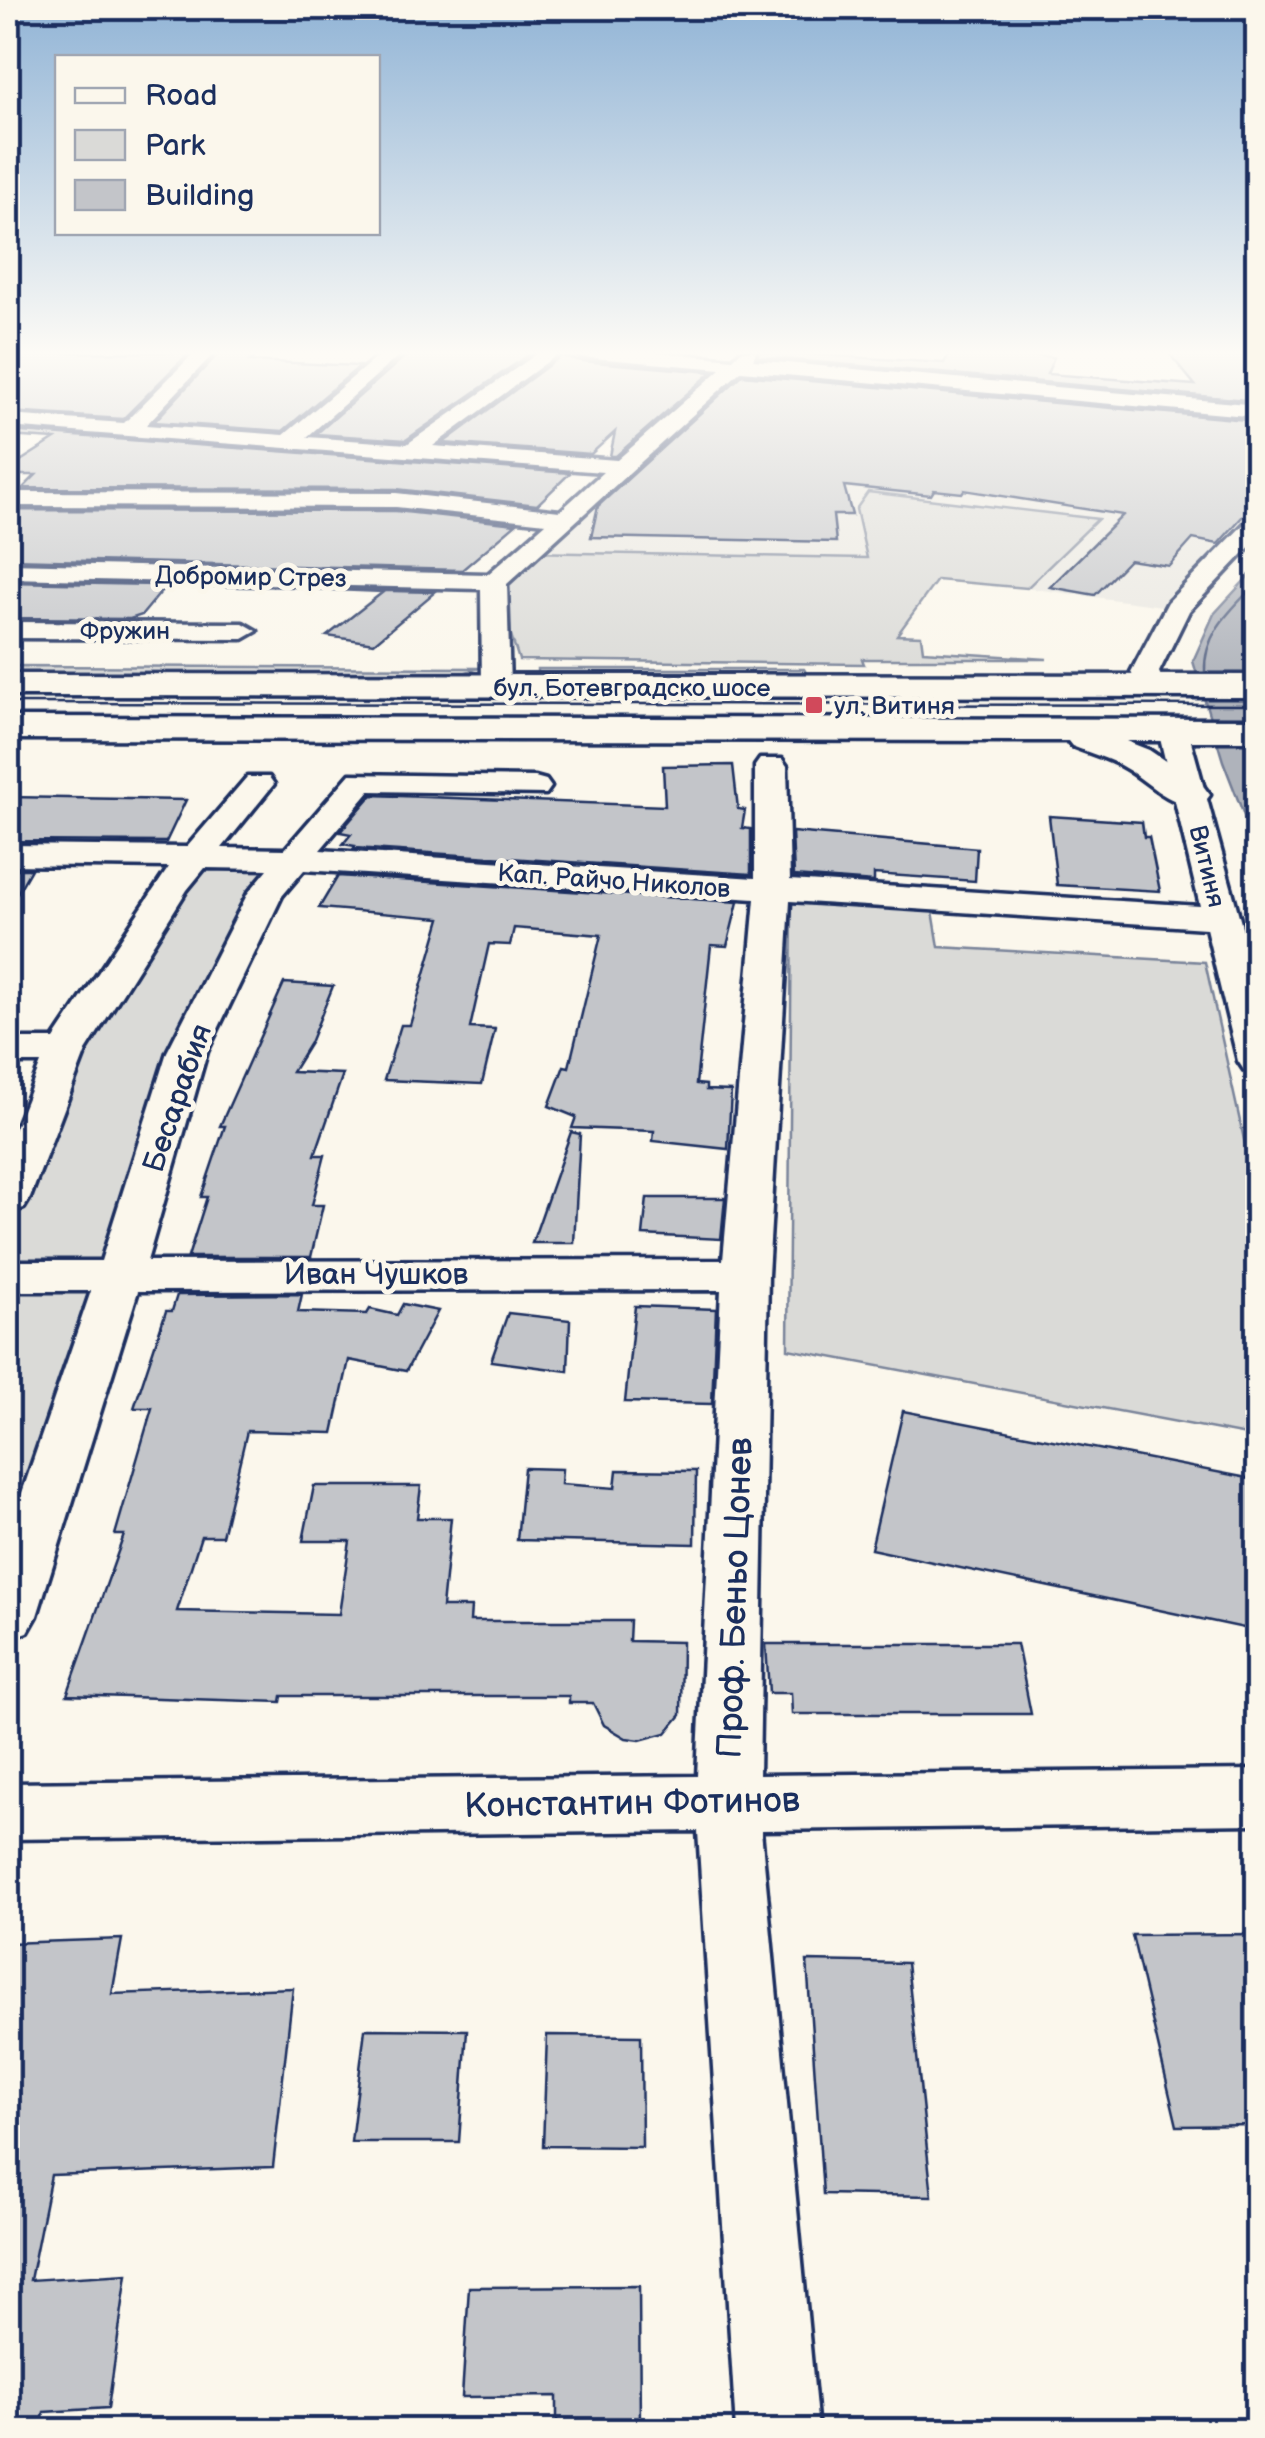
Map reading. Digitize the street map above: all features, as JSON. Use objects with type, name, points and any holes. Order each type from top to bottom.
[{"type":"main road","name":"бул. Ботевградско шосе","points":[[8,686],[1258,686]]},
{"type":"main road","name":"бул. Ботевградско шосе","points":[[8,728],[1258,730]]},
{"type":"main road","points":[[1063,730],[1136,758],[1190,794]]},
{"type":"street","points":[[593,465],[622,467]]},
{"type":"street","points":[[496,687],[494,582],[624,465]]},
{"type":"street","points":[[8,498],[396,500],[563,518]]},
{"type":"street","points":[[19,540],[52,498]]},
{"type":"street","points":[[1151,686],[1146,672],[1176,608],[1258,524]]},
{"type":"street","name":"Добромир Стрез","points":[[8,571],[494,582]]},
{"type":"street","name":"Фружин","points":[[8,630],[243,631]]},
{"type":"street","name":"Витиня","points":[[1173,730],[1258,1061]]},
{"type":"street","name":"Проф. Беньо Цонев","points":[[771,766],[774,891],[746,1275],[727,1800],[776,2430]]},
{"type":"street","name":"Бесарабия","points":[[8,1616],[120,1274],[187,1052],[266,892],[361,781],[535,787]]},
{"type":"street","points":[[8,1198],[66,1051],[173,884],[258,784]]},
{"type":"street","name":"Кап. Райчо Николов","points":[[8,854],[293,859],[1220,918]]},
{"type":"street","points":[[8,1051],[66,1051]]},
{"type":"street","name":"Иван Чушков","points":[[8,1276],[746,1275]]},
{"type":"street","name":"Константин Фотинов","points":[[8,1811],[727,1800],[1258,1798]]},
{"type":"shaded area","points":[[623,465],[1257,465],[1257,523],[1177,608],[1027,588],[1097,519],[869,492],[856,509],[868,558],[524,552]]},
{"type":"green space","points":[[868,492],[1098,519],[1027,588],[937,580],[897,635],[921,636],[923,651],[1047,659],[862,659],[864,664],[519,660],[494,582],[524,552],[867,558],[856,509]]},
{"type":"green space","points":[[8,666],[479,668],[457,675],[8,673]]},
{"type":"green space","points":[[537,669],[804,669],[808,676],[560,675],[537,673]]},
{"type":"green space","points":[[197,856],[293,859],[266,893],[120,1274],[8,1616],[8,1198],[66,1051]]},
{"type":"green space","points":[[792,900],[933,911],[939,947],[1205,962],[1257,1199],[1257,1437],[788,1349]]},
{"type":"water","points":[[1257,567],[1257,849],[1223,761],[1193,661],[1214,614]]},
{"type":"building","points":[[15,465],[460,465],[570,473],[537,505],[396,489],[23,488],[36,475],[8,475],[8,469]]},
{"type":"building","points":[[643,465],[1258,465],[1258,499],[1218,544],[1193,539],[1169,566],[1129,560],[1095,595],[1050,587],[1123,515],[964,490],[934,490],[931,495],[844,486],[852,515],[833,515],[836,542],[591,537],[598,506]]},
{"type":"building","points":[[8,510],[396,511],[516,524],[462,570],[8,559]]},
{"type":"building","points":[[8,582],[255,587],[166,586],[142,615],[130,619],[8,618]]},
{"type":"building","points":[[311,589],[435,592],[374,643],[327,636],[383,592]]},
{"type":"building","points":[[733,765],[738,809],[745,810],[742,828],[751,829],[751,874],[354,848],[343,844],[351,834],[340,832],[372,795],[665,806],[663,766]]},
{"type":"building","points":[[8,797],[186,800],[166,842],[8,841]]},
{"type":"building","points":[[1049,816],[1142,822],[1160,891],[1057,885]]},
{"type":"building","points":[[792,832],[977,848],[975,881],[874,874],[874,882],[794,876]]},
{"type":"building","points":[[8,869],[31,869],[8,909]]},
{"type":"building","points":[[338,876],[738,902],[727,946],[711,945],[696,1084],[706,1085],[706,1090],[731,1091],[728,1149],[653,1141],[654,1131],[572,1128],[576,1117],[549,1106],[564,1066],[569,1067],[601,935],[514,928],[510,945],[489,944],[470,1028],[495,1029],[482,1084],[384,1080],[401,1025],[410,1025],[441,918],[319,908]]},
{"type":"building","points":[[284,983],[333,986],[310,1043],[292,1072],[343,1074],[315,1155],[325,1155],[312,1205],[323,1205],[311,1257],[188,1257],[207,1197],[201,1197],[225,1126],[220,1126]]},
{"type":"building","points":[[571,1132],[580,1134],[574,1243],[532,1243]]},
{"type":"building","points":[[647,1198],[725,1198],[721,1239],[643,1235]]},
{"type":"building","points":[[302,1294],[298,1312],[367,1314],[370,1309],[397,1315],[403,1304],[438,1311],[406,1371],[349,1360],[333,1433],[247,1431],[222,1536],[201,1536],[177,1611],[339,1614],[350,1541],[303,1541],[314,1486],[421,1486],[417,1518],[451,1518],[442,1607],[471,1607],[470,1621],[630,1621],[629,1641],[682,1642],[681,1715],[666,1733],[640,1740],[626,1738],[604,1725],[593,1703],[569,1703],[569,1696],[282,1696],[281,1702],[67,1695],[124,1535],[115,1535],[152,1408],[134,1408],[166,1311],[172,1311],[177,1295]]},
{"type":"building","points":[[635,1306],[716,1309],[712,1404],[625,1402]]},
{"type":"building","points":[[508,1313],[570,1320],[568,1371],[491,1361]]},
{"type":"building","points":[[903,1411],[1258,1480],[1258,1631],[871,1549]]},
{"type":"building","points":[[524,1468],[562,1469],[561,1484],[615,1488],[617,1470],[696,1471],[695,1544],[517,1540]]},
{"type":"building","points":[[766,1644],[1017,1644],[1031,1714],[792,1714],[791,1693],[769,1693]]},
{"type":"building","points":[[1258,1934],[1258,2125],[1177,2126],[1132,1935]]},
{"type":"building","points":[[122,1939],[112,1994],[293,1988],[273,2167],[51,2175],[30,2280],[127,2274],[108,2408],[44,2412],[41,2430],[8,2430],[8,1943]]},
{"type":"building","points":[[807,1961],[907,1963],[932,2196],[823,2194]]},
{"type":"building","points":[[365,2029],[467,2030],[459,2142],[351,2142]]},
{"type":"building","points":[[547,2035],[641,2036],[642,2147],[543,2146]]},
{"type":"building","points":[[639,2286],[640,2430],[557,2430],[557,2396],[462,2397],[469,2287]]},
{"type":"tram line","points":[[8,703],[1258,705]]},
{"type":"place","name":"ул. Витиня","points":[[814,705]]}]
